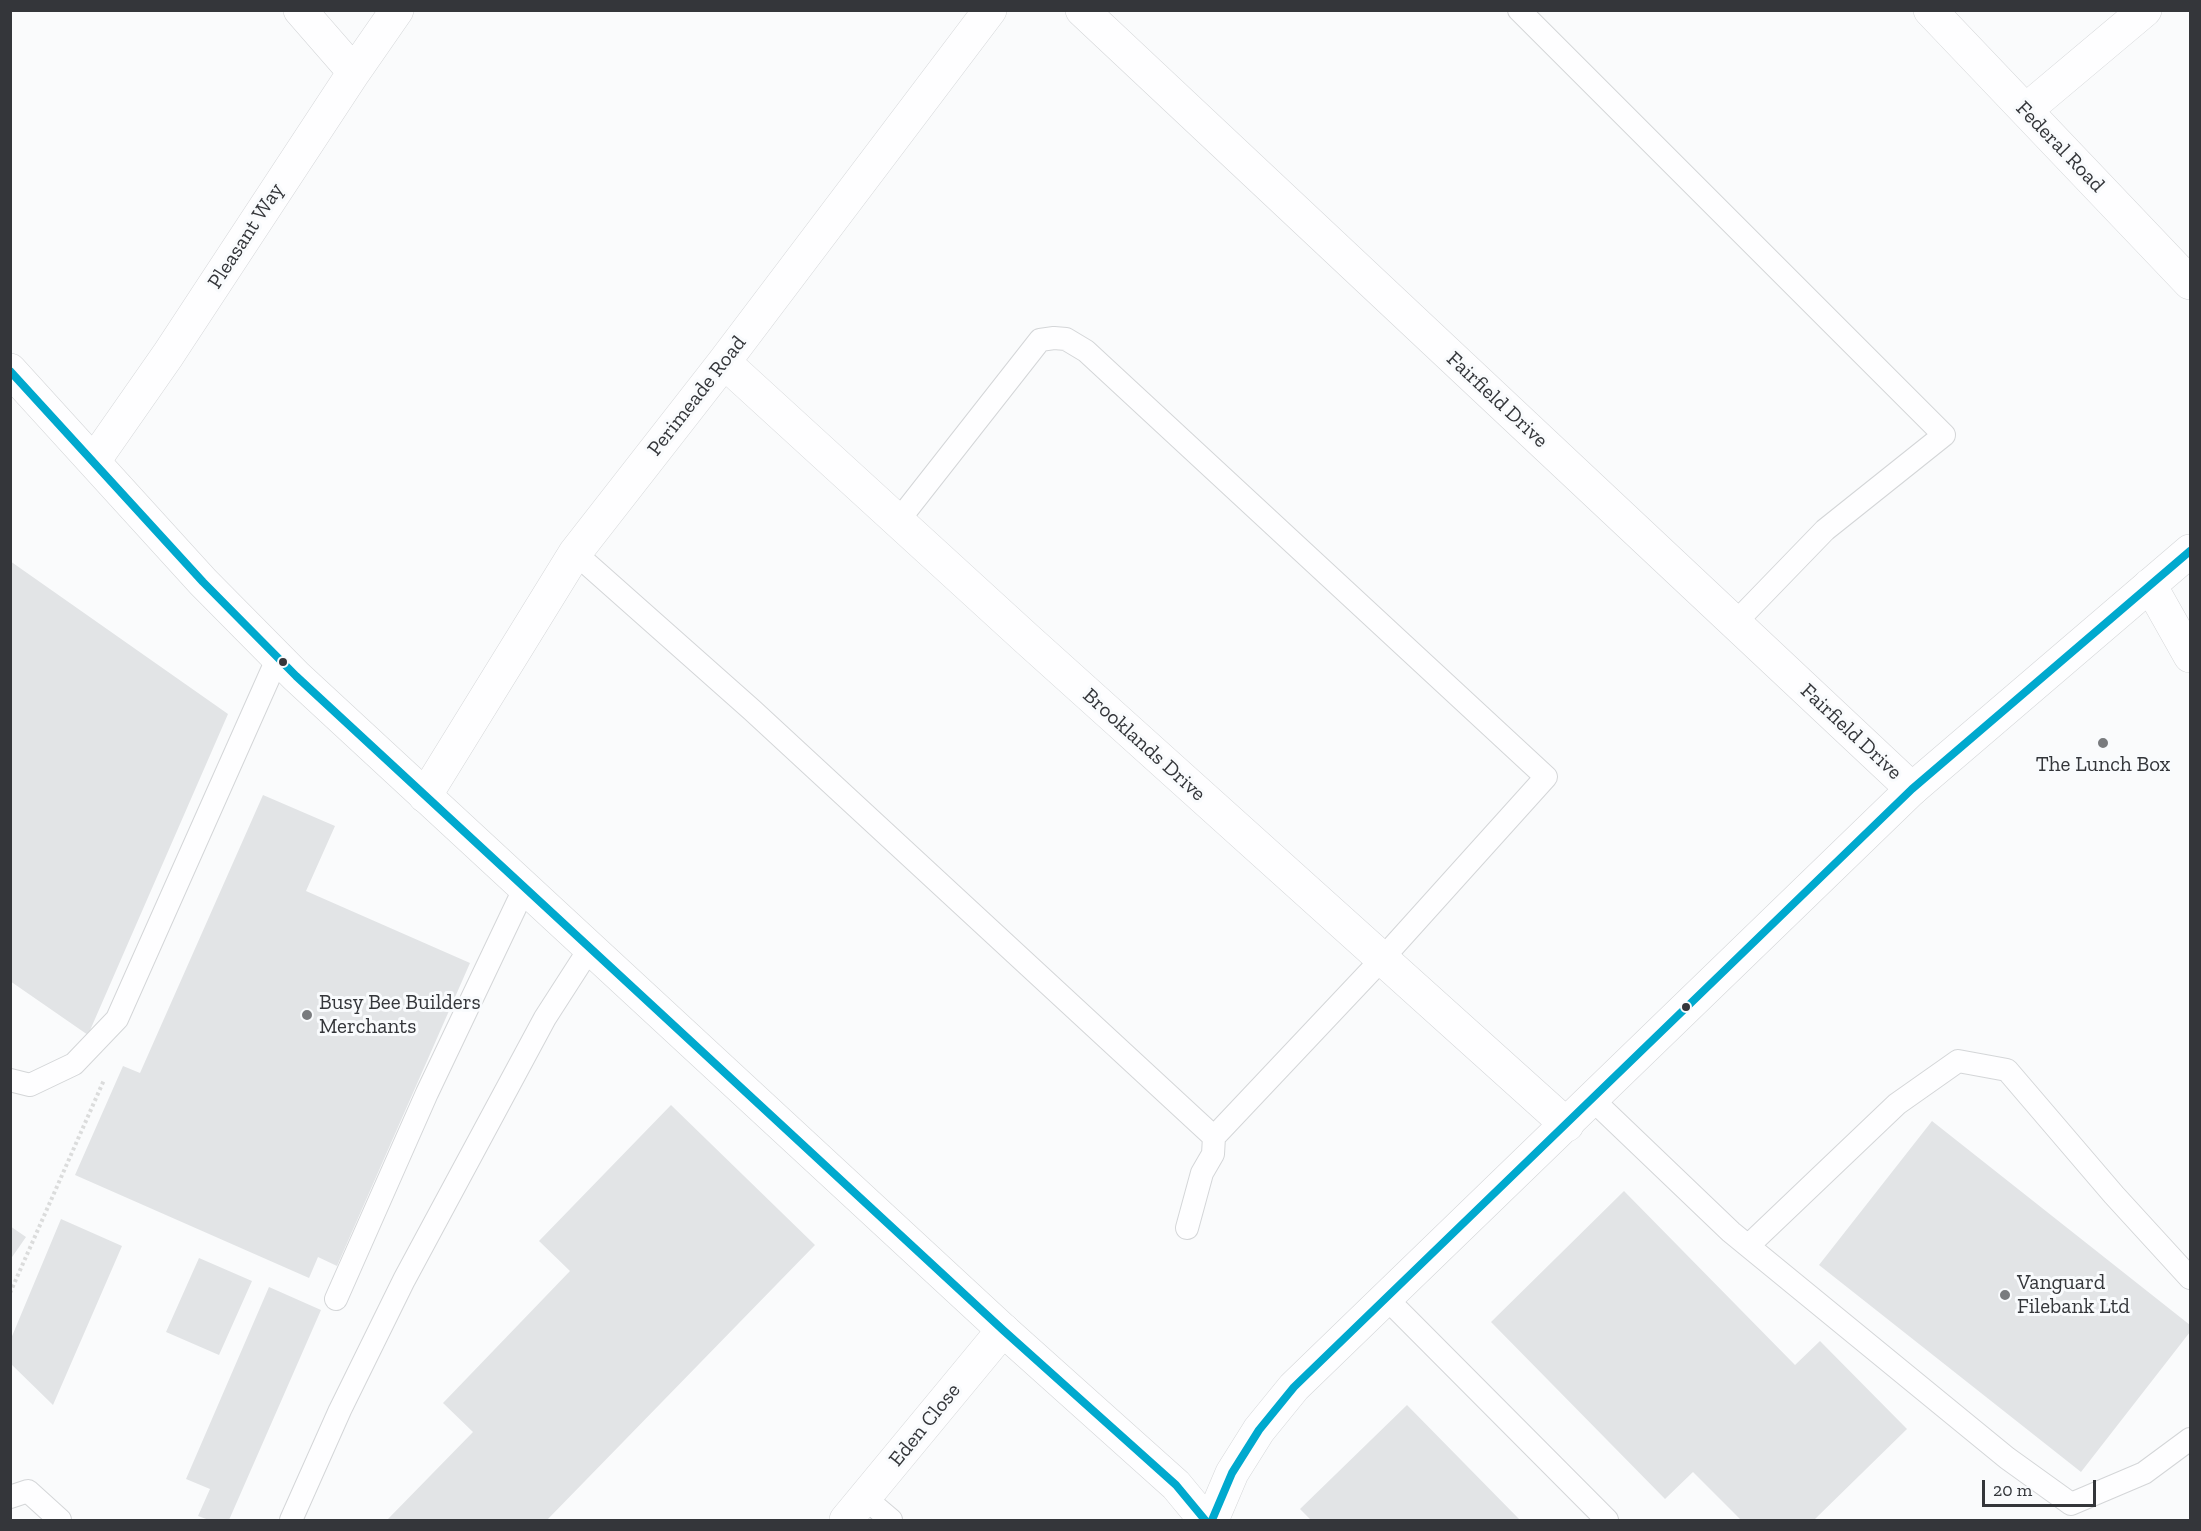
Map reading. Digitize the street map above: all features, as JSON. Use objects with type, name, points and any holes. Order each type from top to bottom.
[{"type":"street","points":[[300,10],[354,72]]},
{"type":"street","name":"Pleasant Way","points":[[94,461],[168,355],[397,10]]},
{"type":"street","name":"Perimeade Road","points":[[425,796],[575,553],[724,362],[990,10]]},
{"type":"street","name":"Fairfield Drive","points":[[1082,10],[1912,789]]},
{"type":"street","name":"Federal Road","points":[[1930,10],[2190,283]]},
{"type":"street","points":[[2026,110],[2145,10]]},
{"type":"street","name":"Brooklands Drive","points":[[724,362],[1567,1125]]},
{"type":"street","points":[[10,370],[203,582],[278,657],[425,796],[1003,1330],[1176,1485],[1205,1521]]},
{"type":"street","points":[[1212,1521],[1232,1473],[1259,1430],[1294,1388],[1912,789],[2190,551]]},
{"type":"street","points":[[2150,585],[2190,656]]},
{"type":"street","name":"Eden Close","points":[[856,1509],[1003,1330]]},
{"type":"lane","points":[[1519,10],[1944,435],[1825,530],[1735,623]]},
{"type":"lane","points":[[897,521],[1040,340],[1066,339],[1086,351],[1546,777],[1382,959],[1214,1137],[1213,1154],[1202,1173],[1187,1228]]},
{"type":"lane","points":[[575,553],[752,710],[1214,1137]]},
{"type":"lane","points":[[10,1080],[30,1084],[74,1065],[117,1019],[278,657]]},
{"type":"lane","points":[[336,1299],[428,1093],[525,887]]},
{"type":"lane","points":[[291,1521],[340,1410],[404,1280],[545,1018],[590,948]]},
{"type":"lane","points":[[1748,1246],[1897,1104],[1958,1061],[2007,1070],[2114,1195],[2190,1278]]},
{"type":"lane","points":[[1593,1100],[1748,1246],[2007,1458],[2071,1504],[2144,1473],[2190,1439]]},
{"type":"lane","points":[[1386,1299],[1607,1521]]},
{"type":"lane","points":[[10,1497],[28,1491],[60,1521]]},
{"type":"lane","points":[[856,1509],[891,1521]]},
{"type":"building","points":[[10,561],[228,714],[88,1035],[10,981]]},
{"type":"building","name":"Busy Bee Builders Merchants","points":[[263,795],[335,826],[306,891],[470,963],[337,1266],[318,1257],[309,1278],[75,1175],[123,1066],[140,1073]]},
{"type":"building","points":[[671,1105],[815,1245],[547,1520],[387,1520],[473,1432],[443,1403],[570,1271],[539,1241]]},
{"type":"building","name":"Vanguard Filebank Ltd","points":[[1932,1121],[2190,1325],[2190,1332],[2081,1472],[1819,1265]]},
{"type":"building","points":[[1624,1191],[1795,1365],[1820,1341],[1907,1429],[1814,1520],[1741,1520],[1693,1472],[1665,1499],[1491,1322]]},
{"type":"building","points":[[61,1219],[122,1246],[53,1405],[10,1363],[10,1341]]},
{"type":"building","points":[[10,1226],[26,1237],[10,1260]]},
{"type":"building","points":[[199,1258],[252,1281],[219,1355],[166,1332]]},
{"type":"building","points":[[269,1287],[321,1310],[229,1520],[209,1520],[198,1516],[210,1489],[186,1479]]},
{"type":"building","points":[[1407,1405],[1520,1520],[1311,1520],[1300,1509]]},
{"type":"transit line","points":[[10,371],[203,582],[296,676],[1003,1330],[1176,1485],[1205,1520]]},
{"type":"transit line","points":[[1212,1520],[1232,1473],[1259,1430],[1294,1387],[1912,789],[2190,551]]},
{"type":"place","name":"The Lunch Box","points":[[2103,743]]},
{"type":"place","name":"Busy Bee Builders Merchants","points":[[307,1015]]},
{"type":"place","name":"Vanguard Filebank Ltd","points":[[2005,1295]]}]
